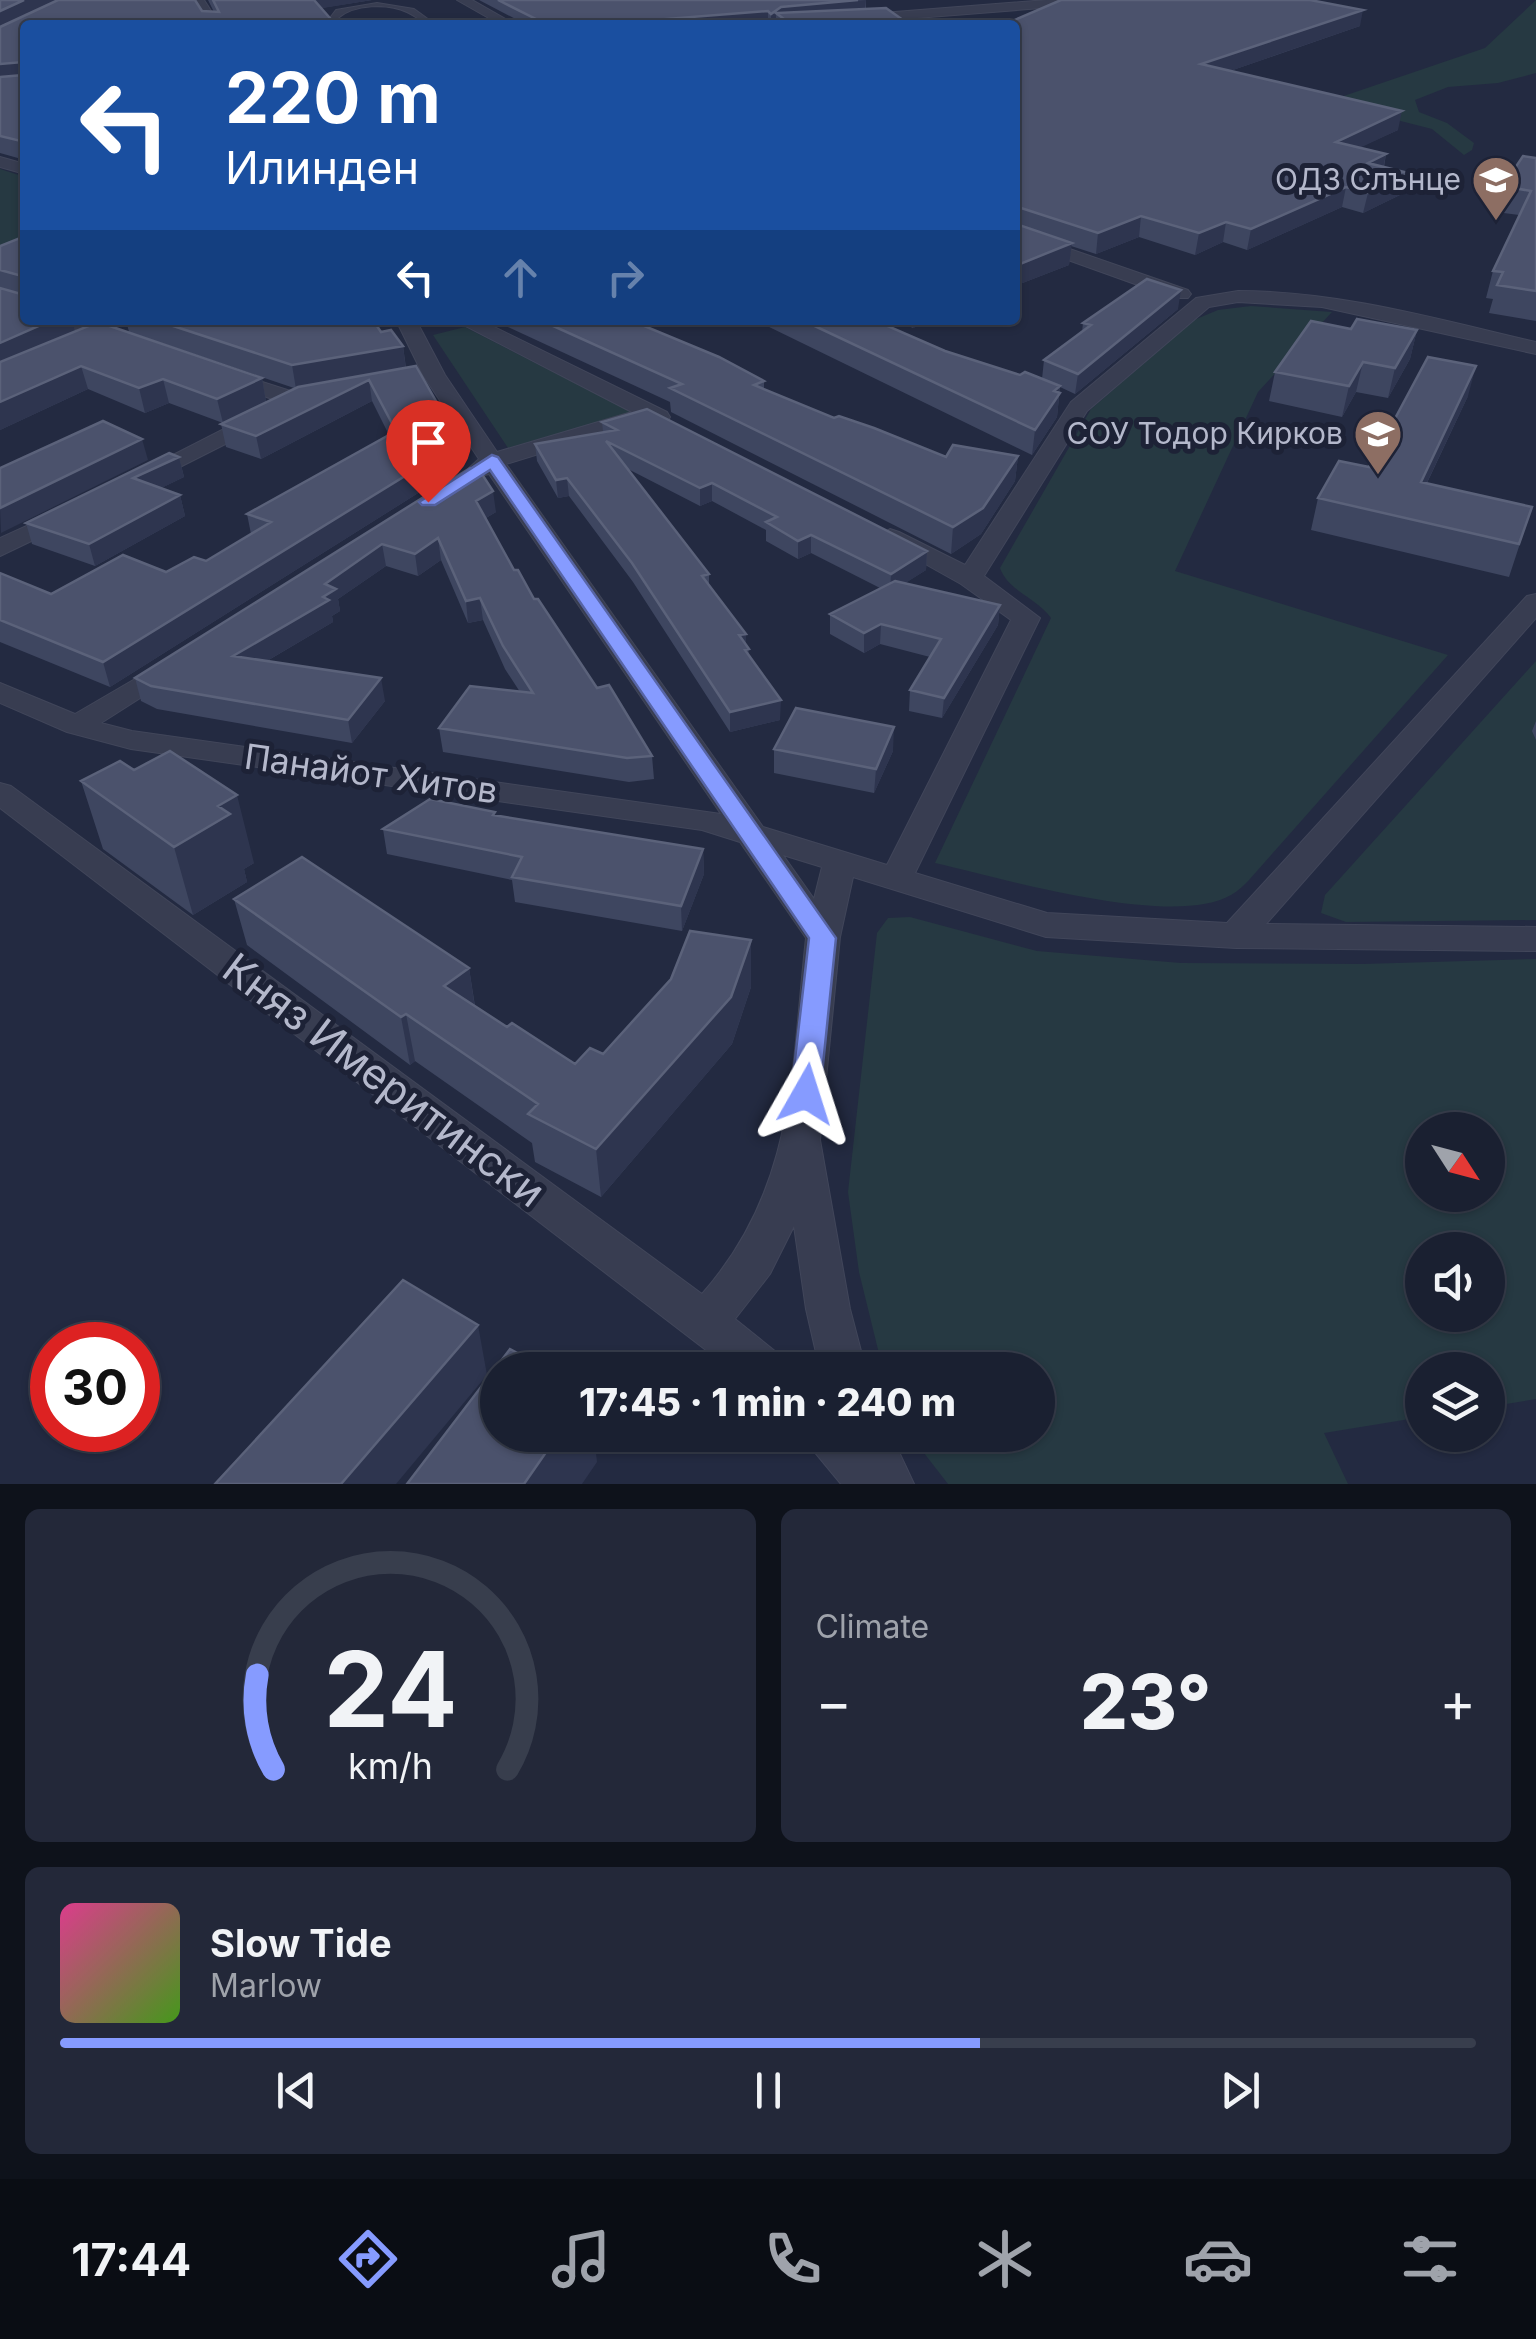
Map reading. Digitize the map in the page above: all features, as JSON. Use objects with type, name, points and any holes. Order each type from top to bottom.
[{"type":"street","points":[[462,0],[500,20]]},
{"type":"street","points":[[843,20],[1092,0]]},
{"type":"street","points":[[1020,236],[1203,302]]},
{"type":"street","points":[[970,578],[1070,403],[1203,302],[1225,296],[1304,300],[1536,348]]},
{"type":"street","points":[[76,325],[137,346]]},
{"type":"street","points":[[68,350],[121,325]]},
{"type":"street","points":[[412,325],[426,376],[492,461],[822,938]]},
{"type":"street","points":[[474,325],[688,432]]},
{"type":"street","points":[[122,487],[304,399],[207,370]]},
{"type":"street","points":[[459,482],[492,461],[652,414]]},
{"type":"street","points":[[0,548],[87,504]]},
{"type":"street","points":[[864,524],[970,578],[1026,618],[896,879]]},
{"type":"street","points":[[1236,936],[1536,602]]},
{"type":"street","points":[[77,726],[193,652]]},
{"type":"street","name":"Панайот Хитов","points":[[0,692],[77,726],[130,740],[705,820],[1046,924],[1236,936],[1536,939]]},
{"type":"street","name":"Княз Имеритински","points":[[0,793],[743,1352]]},
{"type":"street","points":[[706,1322],[756,1260],[784,1196],[801,1133],[822,938],[840,859]]},
{"type":"street","points":[[801,1133],[828,1308],[839,1352]]},
{"type":"street","points":[[844,1452],[871,1484]]},
{"type":"street","points":[[875,1452],[890,1484]]},
{"type":"lane","points":[[336,20],[340,12],[385,4],[418,11],[427,20]]},
{"type":"shaded area","points":[[1536,0],[1536,73],[1498,83],[1448,87],[1415,100],[1419,112],[1447,123],[1474,143],[1464,155],[1432,129],[1326,102],[1485,48]]},
{"type":"shaded area","points":[[0,169],[20,175],[20,243],[0,250]]},
{"type":"shaded area","points":[[1251,306],[1332,312],[1258,392],[1175,571],[1448,655],[1249,880],[1231,895],[1204,904],[1129,904],[1042,889],[935,863],[1051,618],[1009,583],[1000,568],[1091,409],[1194,320],[1218,310]]},
{"type":"shaded area","points":[[465,327],[632,412],[508,448],[433,335]]},
{"type":"shaded area","points":[[1536,661],[1536,920],[1346,922],[1321,913],[1325,895]]},
{"type":"shaded area","points":[[910,917],[1037,951],[1181,963],[1363,964],[1536,959],[1536,1399],[1505,1404],[1505,1352],[1405,1352],[1405,1420],[1324,1433],[1348,1484],[948,1484],[923,1452],[1055,1452],[1055,1352],[879,1352],[859,1272],[848,1192],[877,933],[888,918]]},
{"type":"building","points":[[0,0],[24,0],[0,11]]},
{"type":"building","points":[[58,0],[195,0],[202,11],[219,12],[213,0],[314,0],[332,20],[20,20],[20,62],[0,64],[0,27]]},
{"type":"building","points":[[498,0],[858,0],[781,7],[771,14],[768,11],[654,20],[538,20]]},
{"type":"building","points":[[1061,0],[1310,0],[1363,10],[1201,64],[1402,111],[1336,142],[1386,154],[1368,163],[1408,173],[1368,193],[1346,187],[1251,229],[1226,222],[1199,233],[1141,216],[1098,233],[1020,208],[1020,20],[1015,20]]},
{"type":"building","points":[[886,8],[903,20],[785,20],[776,13]]},
{"type":"building","points":[[20,75],[20,141],[0,136],[0,77]]},
{"type":"building","points":[[1523,156],[1536,158],[1536,291],[1497,285],[1503,272],[1493,271],[1531,191],[1503,186]]},
{"type":"building","points":[[1020,225],[1072,243],[1020,264]]},
{"type":"building","points":[[20,238],[20,275],[0,270],[0,246]]},
{"type":"building","points":[[1147,279],[1181,290],[1078,374],[1044,360],[1091,325],[1083,323]]},
{"type":"building","points":[[0,288],[20,294],[20,325],[41,325],[0,343]]},
{"type":"building","points":[[1357,319],[1417,330],[1395,368],[1363,362],[1349,386],[1275,372],[1311,321],[1351,329]]},
{"type":"building","points":[[91,325],[107,325],[262,378],[217,399],[163,379],[139,388],[81,366],[0,402],[0,362]]},
{"type":"building","points":[[170,325],[376,325],[381,332],[391,330],[403,346],[292,365]]},
{"type":"building","points":[[551,325],[642,325],[719,357],[764,381],[754,385],[834,418],[839,416],[874,428],[946,457],[953,445],[1018,456],[983,508],[953,527],[670,388],[682,384]]},
{"type":"building","points":[[813,325],[885,325],[945,351],[1020,375],[1025,372],[1060,386],[1054,391],[1060,393],[1035,430]]},
{"type":"building","points":[[1428,357],[1476,366],[1421,482],[1532,507],[1519,544],[1318,498],[1339,461],[1369,467]]},
{"type":"building","points":[[416,366],[457,438],[430,452],[439,455],[103,662],[0,620],[0,573],[51,594],[123,555],[166,572],[194,557],[206,561],[271,522],[247,514],[396,431],[369,380],[256,436],[221,424],[298,387]]},
{"type":"building","points":[[647,409],[927,551],[891,574],[811,535],[798,541],[766,522],[777,517],[712,483],[700,488],[606,441],[709,574],[702,576],[746,634],[739,635],[749,649],[745,650],[781,700],[730,712],[632,563],[567,478],[556,480],[535,444],[617,430],[602,422]]},
{"type":"building","points":[[103,421],[142,439],[0,508],[0,468]]},
{"type":"building","points":[[169,453],[179,457],[133,478],[180,495],[89,544],[26,523]]},
{"type":"building","points":[[470,468],[480,471],[493,491],[476,501],[514,570],[518,570],[597,688],[609,685],[652,756],[627,758],[439,728],[470,686],[533,693],[503,646],[480,598],[466,601],[438,538],[415,554],[382,544],[325,584],[336,589],[323,597],[329,600],[233,656],[381,678],[348,720],[151,686],[135,678]]},
{"type":"building","points":[[895,581],[1000,605],[944,698],[910,690],[941,639],[881,624],[864,633],[830,614]]},
{"type":"building","points":[[796,708],[894,727],[876,769],[774,749]]},
{"type":"building","points":[[170,751],[237,795],[218,806],[230,814],[174,847],[81,781],[120,761],[134,770]]},
{"type":"building","points":[[430,799],[495,812],[493,815],[703,849],[681,906],[512,877],[522,857],[383,829]]},
{"type":"building","points":[[302,857],[469,968],[444,986],[575,1064],[590,1048],[603,1054],[671,979],[690,931],[751,940],[731,997],[596,1149],[528,1114],[538,1104],[406,1014],[401,1017],[234,899]]},
{"type":"building","points":[[403,1280],[478,1325],[341,1484],[215,1484]]},
{"type":"building","points":[[480,1388],[480,1452],[546,1452],[524,1484],[407,1484]]},
{"type":"place","name":"ОДЗ Слънце","points":[[1496,222]]},
{"type":"place","name":"СОУ Тодор Кирков","points":[[1378,476]]},
{"type":"route","points":[[428,502],[492,461],[822,938],[806,1094]]}]
